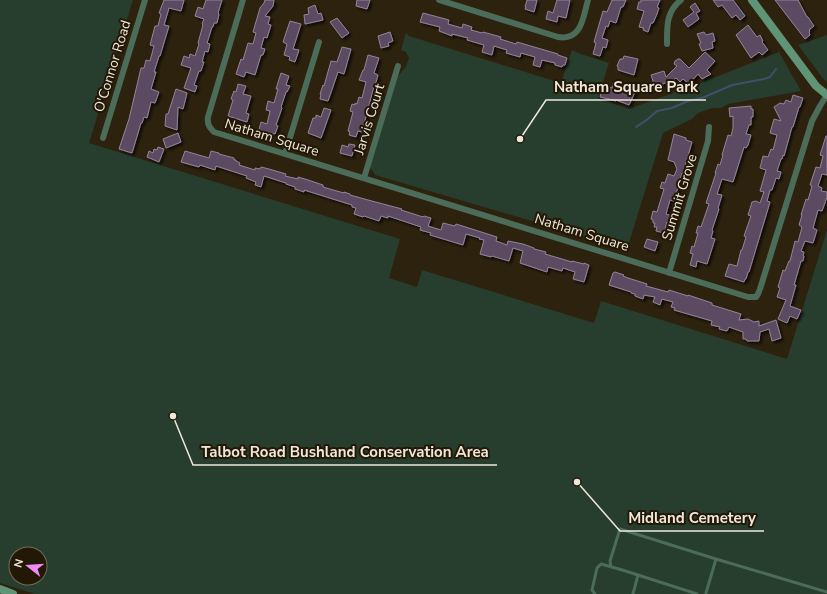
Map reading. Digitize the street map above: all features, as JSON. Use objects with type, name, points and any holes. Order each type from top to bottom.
[{"type":"street","name":"O'Connor Road","points":[[103,138],[145,0]]},
{"type":"street","name":"Natham Square","points":[[244,0],[208,117],[208,126],[214,132],[748,297],[756,296],[758,294],[812,120],[827,95],[816,86],[752,0]]},
{"type":"street","points":[[439,0],[565,38],[572,36],[577,32],[588,0]]},
{"type":"street","points":[[668,44],[667,25],[669,18],[674,7],[681,0]]},
{"type":"street","points":[[285,154],[319,42]]},
{"type":"street","name":"Jarvis Court","points":[[364,178],[398,66]]},
{"type":"street","name":"Summit Grove","points":[[668,273],[708,141],[709,127]]},
{"type":"street","points":[[0,589],[13,594]]},
{"type":"lane","points":[[611,567],[610,561],[620,529],[827,592]]},
{"type":"lane","points":[[705,594],[716,559]]},
{"type":"lane","points":[[595,594],[592,590],[597,568],[601,564],[697,594]]},
{"type":"lane","points":[[633,594],[638,576]]},
{"type":"green space","points":[[0,0],[133,0],[89,143],[400,239],[389,278],[417,287],[422,270],[594,323],[601,301],[787,359],[827,230],[827,594],[35,594],[10,586],[48,586],[48,546],[8,546],[8,586],[0,583]]},
{"type":"green space","points":[[406,33],[409,36],[561,83],[572,50],[609,63],[598,98],[629,109],[779,52],[801,91],[728,104],[721,108],[712,108],[698,113],[692,119],[663,133],[627,249],[375,175],[370,167],[397,78],[406,66],[409,58],[406,52],[401,50]]},
{"type":"green space","points":[[827,35],[827,82],[798,45]]},
{"type":"building","points":[[164,0],[184,0],[181,11],[169,8],[164,25],[169,26],[154,72],[156,72],[151,89],[159,92],[155,103],[151,102],[147,118],[144,117],[141,123],[132,153],[119,149],[129,119],[141,68],[144,68],[146,60],[150,61],[154,46],[150,45],[155,26],[158,26],[161,14],[159,13]]},
{"type":"building","points":[[206,0],[222,0],[217,23],[214,23],[212,27],[207,43],[210,44],[208,52],[205,51],[202,62],[204,62],[194,85],[197,86],[195,92],[184,88],[191,68],[181,65],[184,56],[189,58],[190,54],[195,56],[204,19],[195,16],[198,7],[203,9]]},
{"type":"building","points":[[265,0],[274,0],[273,6],[265,16],[270,17],[268,24],[271,25],[267,38],[264,37],[261,48],[265,49],[263,55],[261,55],[255,75],[246,72],[244,77],[236,74],[241,59],[243,60],[248,43],[253,44],[256,33],[253,32],[260,8]]},
{"type":"building","points":[[357,0],[370,0],[367,9],[356,6]]},
{"type":"building","points":[[527,0],[537,0],[534,12],[525,9]]},
{"type":"building","points":[[557,0],[570,0],[566,18],[558,16],[557,22],[546,19],[548,11],[553,13]]},
{"type":"building","points":[[612,0],[626,0],[623,7],[621,7],[616,23],[610,21],[608,27],[606,26],[602,38],[608,40],[606,48],[603,47],[600,56],[593,54],[596,43],[594,42],[603,11],[607,12]]},
{"type":"building","points":[[641,0],[660,0],[657,7],[659,8],[657,14],[653,23],[651,23],[648,32],[643,30],[644,28],[639,27],[644,11],[637,9]]},
{"type":"building","points":[[713,0],[733,0],[745,16],[740,20],[736,15],[732,18],[722,5],[718,7]]},
{"type":"building","points":[[775,0],[798,0],[807,17],[814,26],[809,30],[810,35],[805,39]]},
{"type":"building","points":[[695,3],[700,11],[696,13],[699,19],[688,27],[683,20],[694,12],[690,7]]},
{"type":"building","points":[[315,5],[318,14],[321,13],[323,20],[305,24],[304,15],[309,14],[308,8]]},
{"type":"building","points":[[423,13],[449,20],[448,24],[462,28],[463,24],[472,27],[471,30],[501,37],[500,39],[516,44],[517,42],[558,54],[567,58],[565,65],[562,67],[555,65],[555,63],[542,60],[540,67],[533,65],[535,57],[521,53],[520,57],[506,53],[507,50],[494,46],[492,55],[482,52],[484,45],[467,40],[468,38],[452,34],[452,36],[439,31],[440,27],[420,22]]},
{"type":"building","points":[[337,18],[349,33],[342,38],[330,22]]},
{"type":"building","points":[[290,21],[301,24],[293,49],[299,50],[295,62],[289,60],[290,57],[284,55],[287,44],[283,42]]},
{"type":"building","points":[[748,25],[757,37],[760,35],[763,41],[762,42],[768,50],[762,55],[759,52],[751,58],[736,35]]},
{"type":"building","points":[[390,32],[393,41],[388,43],[389,46],[381,48],[378,36]]},
{"type":"building","points":[[704,32],[706,35],[713,33],[715,41],[712,42],[713,48],[702,51],[699,44],[701,43],[697,34]]},
{"type":"building","points":[[342,47],[351,49],[344,74],[338,72],[328,101],[320,99],[320,94],[323,85],[324,86],[331,61],[337,62]]},
{"type":"building","points":[[705,52],[715,61],[707,70],[711,74],[702,79],[698,74],[689,84],[683,79],[680,82],[676,78],[655,87],[651,75],[664,71],[666,77],[677,66],[674,64],[678,59],[680,59],[689,68]]},
{"type":"building","points":[[368,55],[379,58],[374,73],[378,75],[362,132],[358,131],[356,137],[349,135],[350,132],[348,131],[353,112],[350,111],[352,104],[357,104],[359,97],[362,98],[366,82],[359,80],[364,70]]},
{"type":"building","points":[[624,56],[638,59],[634,75],[618,70],[617,66],[620,59],[623,59]]},
{"type":"building","points":[[281,73],[289,76],[286,85],[290,86],[286,92],[281,107],[275,134],[259,130],[261,122],[267,124],[270,111],[266,110],[268,101],[274,103],[278,89],[276,89]]},
{"type":"building","points":[[613,83],[630,88],[631,85],[637,88],[629,105],[616,100],[600,97],[603,85],[612,88]]},
{"type":"building","points":[[238,84],[246,86],[243,94],[251,96],[246,113],[249,114],[247,122],[228,116],[233,100],[231,99],[234,91],[236,92]]},
{"type":"building","points":[[176,89],[187,93],[183,109],[178,107],[177,130],[165,126],[166,114],[168,114]]},
{"type":"building","points":[[793,95],[803,98],[792,127],[784,156],[783,155],[781,159],[777,171],[781,172],[779,179],[776,178],[772,190],[770,190],[767,201],[770,202],[749,272],[744,282],[725,276],[729,264],[737,266],[746,237],[744,236],[751,216],[748,215],[752,202],[756,201],[760,203],[764,192],[760,191],[766,170],[760,168],[763,156],[768,157],[771,149],[773,150],[777,135],[770,133],[774,119],[781,121],[774,107],[780,103],[784,104],[786,100],[791,102]]},
{"type":"building","points":[[751,106],[751,109],[753,109],[753,117],[751,117],[751,125],[749,125],[746,134],[751,135],[748,145],[746,148],[744,147],[733,182],[722,179],[717,194],[722,195],[712,230],[711,238],[715,239],[707,264],[697,261],[696,267],[690,265],[693,254],[690,253],[692,246],[694,247],[698,233],[696,233],[698,226],[701,227],[709,204],[706,203],[715,173],[718,164],[720,165],[728,135],[731,136],[733,128],[733,116],[730,117],[729,108]]},
{"type":"building","points":[[324,108],[331,110],[321,138],[308,133],[313,118],[316,118],[316,115],[321,117]]},
{"type":"building","points":[[178,133],[181,142],[166,148],[163,139]]},
{"type":"building","points":[[674,134],[686,138],[686,140],[692,142],[684,174],[682,173],[674,201],[670,200],[666,214],[672,216],[669,223],[667,222],[664,233],[656,231],[657,227],[654,227],[655,223],[653,223],[653,220],[651,219],[653,211],[657,212],[664,189],[660,188],[662,182],[665,183],[668,174],[674,176],[677,169],[674,162],[668,160]]},
{"type":"building","points":[[826,136],[827,175],[822,174],[818,186],[822,188],[821,191],[827,192],[827,197],[822,211],[818,210],[813,228],[817,230],[813,243],[805,241],[801,251],[804,252],[803,261],[801,261],[794,285],[796,285],[790,306],[801,310],[797,319],[790,316],[787,323],[778,319],[786,300],[777,297],[780,288],[778,287],[783,270],[785,271],[790,261],[795,241],[798,242],[802,227],[799,225],[801,215],[806,199],[808,200],[812,186],[810,185],[816,167],[820,168],[823,156],[820,155]]},
{"type":"building","points":[[349,144],[355,145],[352,156],[340,153],[342,145],[348,147]]},
{"type":"building","points":[[158,147],[164,149],[159,162],[147,157],[149,151],[153,153],[154,149],[157,150]]},
{"type":"building","points":[[185,151],[209,158],[211,151],[219,153],[234,158],[234,160],[240,163],[239,165],[255,170],[255,168],[260,169],[261,167],[269,169],[286,174],[285,176],[298,179],[298,177],[323,185],[323,187],[402,209],[401,210],[423,217],[431,218],[428,226],[441,230],[443,223],[455,226],[456,224],[497,237],[496,241],[507,245],[508,241],[523,244],[546,252],[545,254],[572,262],[584,263],[589,265],[584,282],[573,279],[575,272],[563,268],[562,271],[548,267],[547,272],[520,263],[523,251],[513,248],[509,261],[480,254],[484,240],[479,239],[480,238],[466,234],[463,245],[430,235],[431,233],[420,230],[421,227],[388,216],[388,218],[381,216],[379,221],[354,214],[356,208],[352,207],[352,205],[304,190],[304,192],[295,189],[295,187],[286,183],[264,176],[261,187],[255,185],[256,182],[246,178],[247,176],[216,166],[215,170],[200,165],[199,167],[181,162]]},
{"type":"building","points":[[647,239],[658,242],[655,251],[644,247]]},
{"type":"building","points":[[615,272],[647,284],[646,286],[668,292],[669,290],[712,303],[712,305],[741,314],[739,320],[748,319],[754,322],[759,321],[759,326],[776,320],[781,338],[772,341],[769,329],[760,332],[759,341],[747,341],[746,339],[743,339],[743,332],[729,327],[727,331],[719,329],[720,327],[711,325],[712,321],[674,310],[675,308],[671,307],[673,302],[662,299],[660,305],[653,302],[655,297],[644,295],[643,299],[635,296],[635,294],[631,292],[609,285],[613,273]]},
{"type":"waterway","points":[[636,127],[657,111],[672,108],[688,101],[702,98],[732,85],[770,77],[776,69]]},
{"type":"place","name":"Natham Square Park","points":[[520,139]]},
{"type":"place","name":"Talbot Road Bushland Conservation Area","points":[[173,416]]},
{"type":"place","name":"Midland Cemetery","points":[[577,482]]}]
